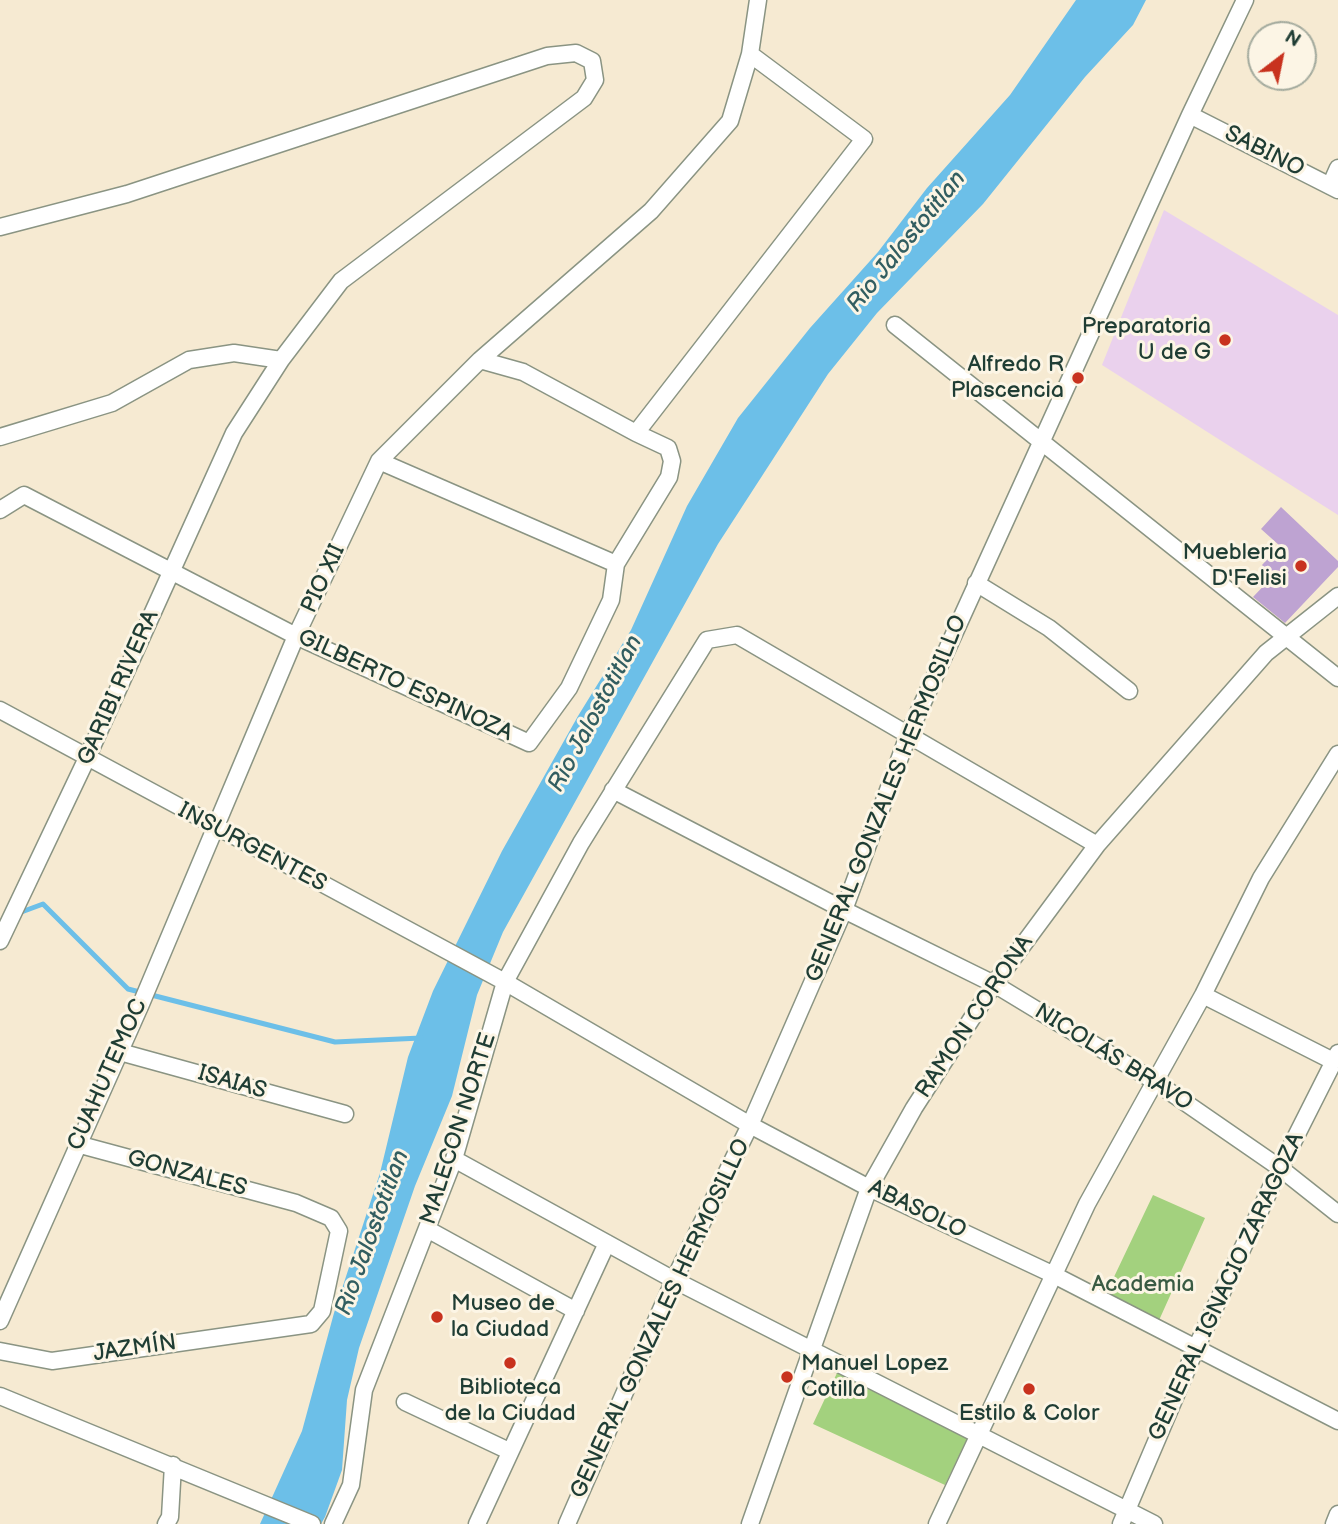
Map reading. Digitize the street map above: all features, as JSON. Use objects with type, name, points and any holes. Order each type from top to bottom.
[{"type":"street","name":"PIO XII","points":[[216,829],[296,636],[379,461],[480,360],[651,211],[730,121],[750,54],[758,0]]},
{"type":"street","name":"GENERAL GONZALES HERMOSILLO","points":[[567,1524],[674,1280],[750,1125],[844,910],[909,733],[1041,439],[1245,0]]},
{"type":"street","name":"GARIBI RIVERA","points":[[0,227],[127,194],[547,56],[576,53],[592,61],[596,80],[584,98],[341,281],[281,360],[234,433],[87,758],[3,934]]},
{"type":"street","points":[[636,433],[864,139],[750,54]]},
{"type":"street","name":"SABINO","points":[[1190,115],[1334,188]]},
{"type":"street","points":[[1334,188],[1338,168]]},
{"type":"street","points":[[895,325],[1288,635],[1338,678]]},
{"type":"street","points":[[0,437],[112,403],[189,360],[234,353],[281,360]]},
{"type":"street","points":[[379,461],[616,564],[668,477],[672,461],[667,448],[523,372],[480,360]]},
{"type":"street","name":"GILBERTO ESPINOZA","points":[[0,510],[24,495],[296,636],[529,743],[569,688],[611,600],[616,564]]},
{"type":"street","points":[[976,583],[1049,628],[1129,691]]},
{"type":"street","name":"RAMON CORONA","points":[[750,1524],[869,1188],[914,1108],[995,984],[1097,845],[1266,653],[1338,596]]},
{"type":"street","name":"MALECON NORTE","points":[[333,1524],[351,1485],[364,1390],[454,1159],[498,979],[707,640],[737,635],[1097,845]]},
{"type":"street","name":"INSURGENTES","points":[[0,710],[498,979]]},
{"type":"street","points":[[937,1524],[1087,1204],[1203,995],[1261,878],[1338,754]]},
{"type":"street","name":"NICOLÁS BRAVO","points":[[613,790],[844,910],[995,984],[1154,1081],[1280,1168],[1338,1214]]},
{"type":"street","name":"CUAHUTEMOC","points":[[0,1321],[216,829]]},
{"type":"street","name":"ABASOLO","points":[[498,979],[750,1125],[869,1188],[1052,1274],[1338,1422]]},
{"type":"street","points":[[1203,995],[1336,1057]]},
{"type":"street","name":"ISAIAS","points":[[120,1052],[345,1114]]},
{"type":"street","name":"GENERAL IGNACIO ZARAGOZA","points":[[1124,1517],[1196,1348],[1280,1168],[1336,1057]]},
{"type":"street","name":"GONZALES","points":[[77,1144],[296,1203],[331,1218],[339,1231],[322,1311],[311,1324],[271,1330]]},
{"type":"street","points":[[454,1159],[674,1280],[979,1435],[1124,1517],[1154,1524]]},
{"type":"street","points":[[427,1229],[576,1311]]},
{"type":"street","points":[[477,1524],[607,1243]]},
{"type":"street","name":"JAZMÍN","points":[[0,1351],[52,1361],[271,1330]]},
{"type":"street","points":[[0,1396],[191,1472],[312,1524]]},
{"type":"street","points":[[405,1402],[509,1451]]},
{"type":"street","points":[[166,1524],[170,1517],[173,1465]]},
{"type":"street","points":[[1334,1524],[1338,1514]]},
{"type":"shaded area","name":"Preparatoria U de G","points":[[1164,210],[1338,315],[1338,515],[1102,365]]},
{"type":"green space","name":"Academia","points":[[1153,1195],[1205,1218],[1156,1327],[1103,1300]]},
{"type":"green space","points":[[837,1373],[968,1437],[945,1485],[813,1424]]},
{"type":"water","name":"Rio Jalostotitlan","points":[[1076,0],[1146,0],[1133,25],[1085,77],[983,204],[877,313],[828,374],[718,544],[503,932],[477,995],[452,1096],[415,1186],[359,1348],[347,1400],[342,1470],[325,1517],[321,1524],[260,1524],[302,1431],[334,1313],[380,1173],[408,1057],[433,991],[502,851],[578,716],[631,630],[687,506],[738,418],[810,328],[878,252],[927,188],[1010,95]]},
{"type":"building","name":"Muebleria D'Felisi","points":[[1281,507],[1338,561],[1338,567],[1285,623],[1253,597],[1273,576],[1262,565],[1280,546],[1261,529]]},
{"type":"waterway","points":[[16,914],[43,904],[128,989],[335,1042],[421,1038]]},
{"type":"place","name":"Preparatoria U de G","points":[[1225,340]]},
{"type":"place","name":"Alfredo R Plascencia","points":[[1078,378]]},
{"type":"place","name":"Muebleria D'Felisi","points":[[1301,566]]},
{"type":"place","name":"Museo de la Ciudad","points":[[437,1317]]},
{"type":"place","name":"Biblioteca de la Ciudad","points":[[510,1363]]},
{"type":"place","name":"Manuel Lopez Cotilla","points":[[787,1377]]},
{"type":"place","name":"Estilo & Color","points":[[1029,1389]]}]
